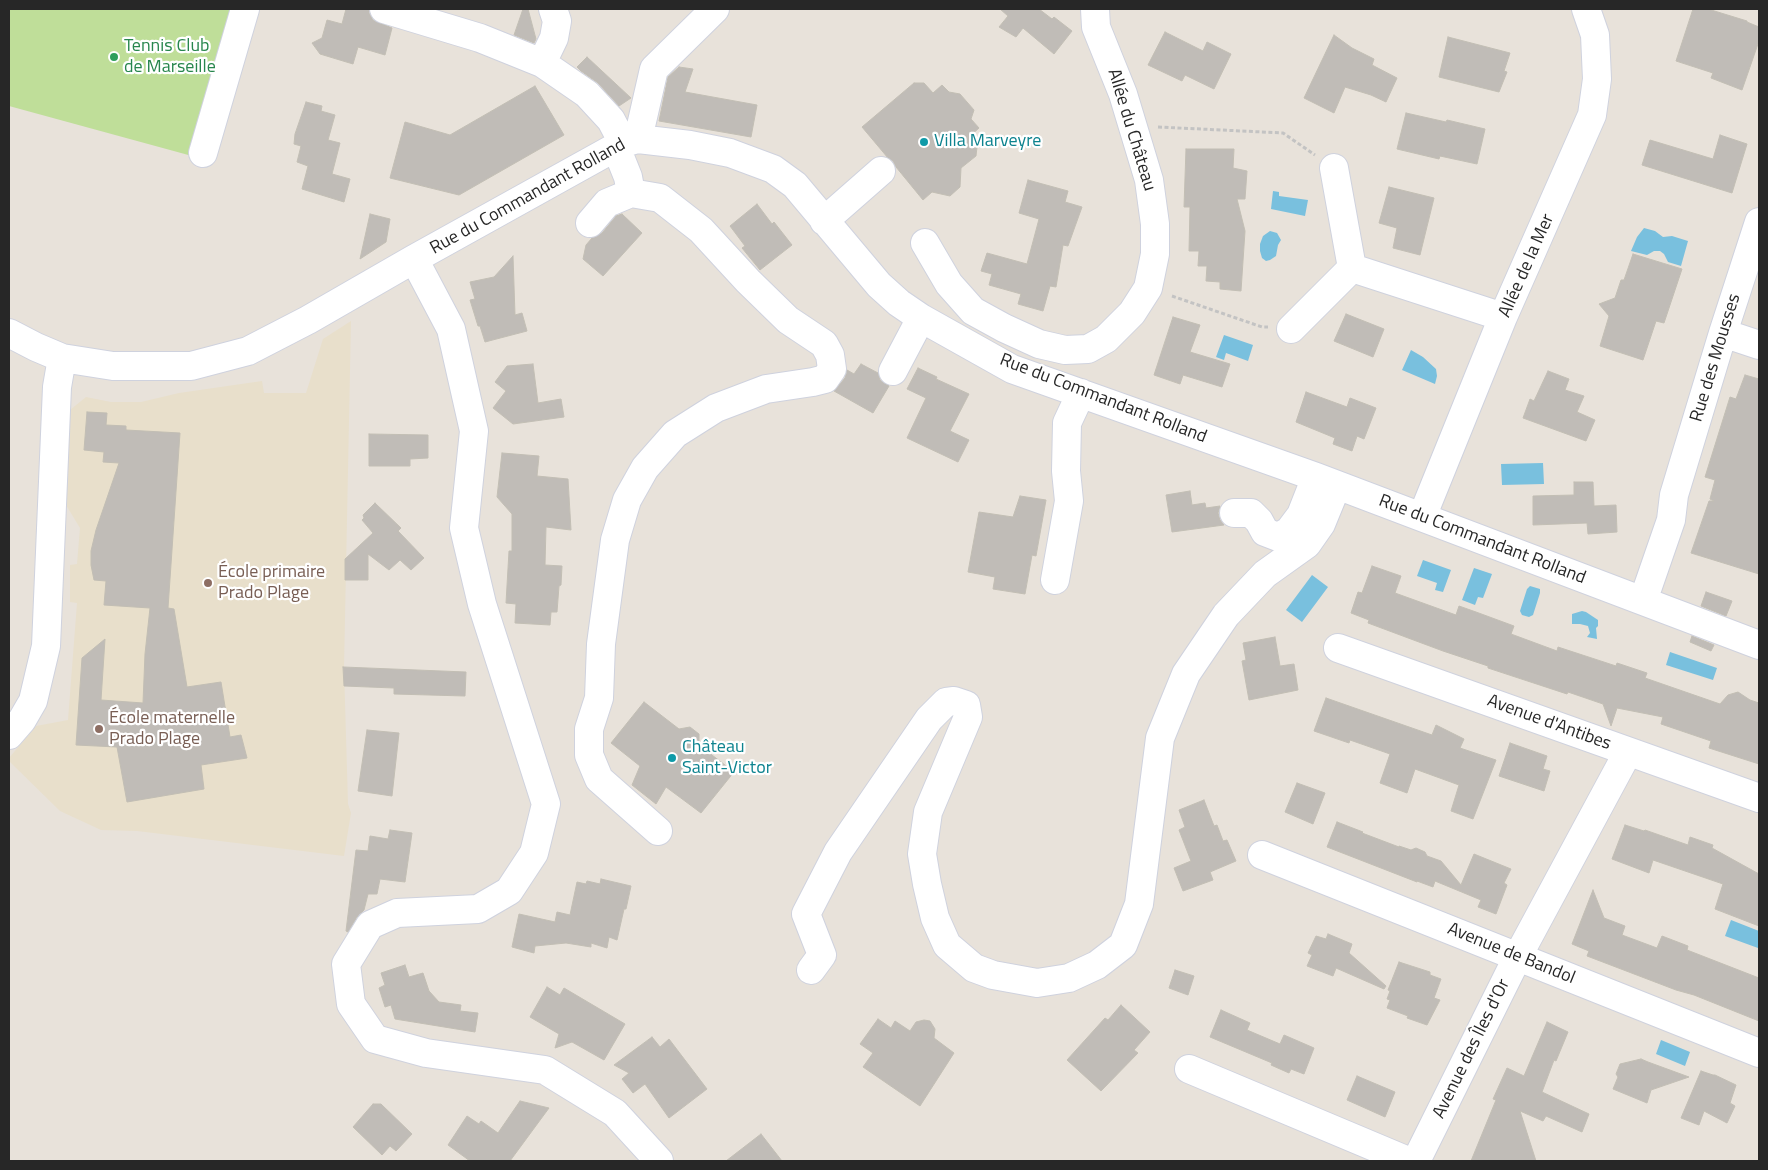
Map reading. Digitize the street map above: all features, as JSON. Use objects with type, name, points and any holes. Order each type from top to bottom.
[{"type":"street","points":[[203,153],[245,9]]},
{"type":"street","points":[[384,9],[480,38],[542,63],[587,94],[611,120],[626,143]]},
{"type":"street","points":[[542,63],[554,38],[557,21],[553,9]]},
{"type":"street","points":[[631,193],[626,143],[654,69],[715,9]]},
{"type":"street","name":"Allée du Château","points":[[925,243],[949,284],[973,311],[1039,344],[1065,350],[1088,349],[1106,339],[1132,314],[1148,288],[1155,254],[1155,224],[1149,180],[1123,94],[1096,26],[1095,9]]},
{"type":"street","name":"Allée de la Mer","points":[[1422,517],[1503,317],[1592,115],[1598,79],[1595,35],[1586,9]]},
{"type":"street","name":"Rue du Commandant Rolland","points":[[9,333],[62,358],[113,366],[191,366],[248,351],[308,320],[414,259],[626,143],[690,145],[730,153],[773,170],[795,185],[879,285],[899,303],[921,318],[1012,369],[1326,481],[1759,645]]},
{"type":"street","points":[[1334,168],[1352,268]]},
{"type":"street","points":[[824,221],[881,171]]},
{"type":"street","points":[[590,223],[607,202],[631,193],[660,198],[701,230],[748,281],[788,320],[824,344],[830,355],[832,369],[825,379],[766,389],[716,408],[675,434],[645,468],[628,500],[615,540],[601,644],[599,698],[588,729],[589,755],[599,779],[658,831]]},
{"type":"street","name":"Rue des Mousses","points":[[1636,598],[1671,520],[1674,495],[1759,222]]},
{"type":"street","points":[[414,259],[451,328],[474,431],[464,528],[482,604],[546,804],[534,853],[509,891],[478,909],[397,913],[370,926],[346,964],[351,1004],[375,1039],[426,1053],[545,1070],[616,1113],[659,1161]]},
{"type":"street","points":[[1352,268],[1503,317]]},
{"type":"street","points":[[1291,329],[1352,268]]},
{"type":"street","points":[[893,371],[921,318]]},
{"type":"street","points":[[1723,333],[1759,345]]},
{"type":"street","points":[[9,735],[22,720],[33,700],[46,646],[57,387],[62,358]]},
{"type":"street","points":[[1055,580],[1069,501],[1066,471],[1067,423],[1081,393]]},
{"type":"street","points":[[1234,513],[1251,513],[1259,521],[1265,532],[1278,537],[1289,531],[1326,481]]},
{"type":"street","points":[[811,970],[822,955],[806,914],[838,852],[929,719],[946,702],[954,700],[966,705],[968,717],[928,812],[922,854],[935,918],[947,945],[974,968],[993,975],[1036,983],[1069,978],[1097,965],[1123,945],[1139,904],[1160,738],[1186,674],[1226,615],[1265,574],[1307,544],[1321,524],[1326,481]]},
{"type":"street","name":"Avenue d'Antibes","points":[[1338,648],[1759,798]]},
{"type":"street","name":"Avenue des Îles d'Or","points":[[1416,1161],[1518,956],[1628,752]]},
{"type":"street","name":"Avenue de Bandol","points":[[1262,855],[1759,1053]]},
{"type":"street","points":[[1189,1069],[1408,1161]]},
{"type":"path","points":[[1132,126],[1283,133],[1334,168]]},
{"type":"path","points":[[1148,288],[1262,327],[1291,329]]},
{"type":"shaded area","name":"École primaire Prado Plage","points":[[351,321],[344,668],[348,804],[351,813],[344,856],[137,831],[101,830],[60,811],[9,761],[9,758],[36,726],[68,720],[77,603],[70,602],[70,565],[77,564],[80,528],[63,500],[70,410],[86,397],[111,402],[141,402],[179,393],[262,381],[264,393],[306,393],[323,339]]},
{"type":"green space","name":"Tennis Club de Marseille","points":[[9,9],[234,9],[192,156],[9,106]]},
{"type":"water","points":[[1273,191],[1279,192],[1279,196],[1308,200],[1305,216],[1271,209]]},
{"type":"water","points":[[1644,228],[1655,231],[1663,237],[1672,236],[1688,241],[1681,266],[1668,262],[1660,251],[1654,251],[1647,255],[1631,251],[1637,237]]},
{"type":"water","points":[[1270,231],[1277,233],[1281,240],[1276,256],[1266,261],[1262,258],[1260,244],[1263,236]]},
{"type":"water","points":[[1224,335],[1253,345],[1248,361],[1226,353],[1224,360],[1216,357]]},
{"type":"water","points":[[1411,350],[1423,357],[1436,369],[1435,384],[1402,370]]},
{"type":"water","points":[[1543,463],[1544,484],[1502,485],[1501,464]]},
{"type":"water","points":[[1423,560],[1451,570],[1443,592],[1435,590],[1437,583],[1417,576]]},
{"type":"water","points":[[1474,568],[1492,574],[1483,598],[1478,597],[1475,605],[1462,600]]},
{"type":"water","points":[[1312,575],[1328,587],[1302,622],[1286,610]]},
{"type":"water","points":[[1530,586],[1540,589],[1540,593],[1533,615],[1529,617],[1522,615],[1520,611],[1527,589]]},
{"type":"water","points":[[1582,611],[1598,620],[1596,628],[1597,639],[1587,637],[1590,633],[1588,626],[1572,624],[1572,614]]},
{"type":"water","points":[[1670,652],[1717,668],[1713,680],[1666,665]]},
{"type":"water","points":[[1731,920],[1759,931],[1758,948],[1725,936]]},
{"type":"water","points":[[1661,1040],[1690,1052],[1685,1066],[1656,1054]]},
{"type":"building","points":[[346,9],[369,9],[373,20],[392,28],[385,55],[358,47],[353,64],[320,54],[312,43],[322,38],[327,20],[342,24]]},
{"type":"building","points":[[523,9],[528,9],[536,39],[534,43],[514,35]]},
{"type":"building","points":[[1000,9],[1039,9],[1052,19],[1054,17],[1072,31],[1054,54],[1023,28],[1016,37],[999,27],[1008,16]]},
{"type":"building","points":[[1693,9],[1708,9],[1747,21],[1759,27],[1759,41],[1742,90],[1711,78],[1713,73],[1676,61]]},
{"type":"building","points":[[1165,32],[1203,51],[1207,42],[1231,54],[1214,89],[1185,75],[1182,81],[1148,65]]},
{"type":"building","points":[[1334,35],[1352,48],[1374,59],[1372,65],[1397,78],[1386,102],[1345,87],[1334,113],[1304,98]]},
{"type":"building","points":[[1448,37],[1510,53],[1504,71],[1507,72],[1499,92],[1439,77]]},
{"type":"building","points":[[587,57],[631,98],[619,106],[598,83],[581,71],[577,67]]},
{"type":"building","points":[[679,67],[693,69],[685,92],[757,105],[751,137],[659,121],[668,77]]},
{"type":"building","name":"Villa Marveyre","points":[[914,83],[924,83],[933,93],[942,85],[949,92],[960,94],[974,110],[971,119],[979,128],[969,137],[977,147],[976,156],[961,168],[960,187],[950,196],[932,192],[923,200],[893,161],[888,158],[862,127]]},
{"type":"building","points":[[535,86],[564,135],[459,195],[390,178],[405,122],[450,135]]},
{"type":"building","points":[[306,102],[322,106],[321,111],[335,115],[328,140],[340,143],[332,174],[350,179],[344,202],[302,189],[308,166],[297,162],[301,146],[294,144],[295,134]]},
{"type":"building","points":[[1406,113],[1485,129],[1477,164],[1440,156],[1439,159],[1397,149]]},
{"type":"building","points":[[1720,135],[1747,144],[1732,193],[1642,165],[1650,140],[1713,159]]},
{"type":"building","points":[[1186,149],[1234,149],[1233,168],[1247,171],[1245,199],[1237,199],[1245,231],[1241,291],[1220,289],[1220,282],[1206,281],[1207,266],[1198,266],[1199,251],[1189,251],[1190,207],[1184,207]]},
{"type":"building","points":[[1028,180],[1068,191],[1065,202],[1082,207],[1068,246],[1063,245],[1056,287],[1050,286],[1043,311],[1018,304],[1021,294],[989,285],[992,274],[981,271],[987,253],[1027,264],[1039,219],[1019,213]]},
{"type":"building","points":[[1389,187],[1434,198],[1420,255],[1393,248],[1397,228],[1379,223]]},
{"type":"building","points":[[757,204],[772,224],[774,222],[792,245],[760,270],[742,248],[745,246],[730,226]]},
{"type":"building","points":[[370,214],[390,219],[386,242],[360,259]]},
{"type":"building","points":[[622,214],[642,233],[603,276],[583,259],[586,245],[592,238],[602,233],[616,216]]},
{"type":"building","points":[[1633,254],[1682,269],[1664,323],[1656,321],[1643,360],[1600,346],[1609,316],[1599,304],[1615,298],[1621,280],[1624,280]]},
{"type":"building","points":[[513,256],[515,315],[522,313],[527,331],[485,342],[470,300],[475,299],[470,282],[494,277]]},
{"type":"building","points":[[1346,314],[1384,329],[1373,357],[1334,341]]},
{"type":"building","points":[[1173,317],[1200,325],[1190,352],[1230,364],[1222,387],[1183,375],[1180,384],[1154,375]]},
{"type":"building","points":[[533,364],[538,403],[561,399],[564,417],[513,424],[493,408],[506,391],[495,382],[507,366]]},
{"type":"building","points":[[861,364],[878,373],[880,380],[889,386],[873,413],[834,391],[845,378],[847,370],[854,374]]},
{"type":"building","points":[[918,368],[937,377],[936,379],[969,394],[950,431],[969,440],[958,462],[907,438],[926,398],[907,389]]},
{"type":"building","points":[[1548,371],[1569,379],[1565,390],[1584,396],[1577,412],[1595,420],[1586,441],[1523,418],[1530,399],[1534,401]]},
{"type":"building","points":[[1745,375],[1759,379],[1759,574],[1691,553],[1709,501],[1714,501],[1710,499],[1715,480],[1705,477],[1730,397],[1736,399]]},
{"type":"building","points":[[1306,392],[1347,407],[1350,398],[1376,408],[1364,439],[1357,436],[1352,451],[1333,444],[1335,438],[1296,422]]},
{"type":"building","points":[[87,412],[107,413],[106,425],[126,426],[126,430],[180,433],[168,608],[174,609],[187,687],[221,682],[230,737],[241,735],[247,758],[201,765],[204,789],[127,802],[117,747],[76,745],[82,658],[105,639],[101,700],[143,703],[145,654],[150,608],[104,605],[106,581],[94,580],[91,551],[96,530],[119,463],[103,462],[104,452],[84,450]]},
{"type":"building","points":[[369,434],[428,435],[428,458],[410,459],[410,466],[369,466]]},
{"type":"building","points":[[502,453],[539,456],[537,476],[568,479],[571,530],[546,527],[545,565],[562,566],[557,612],[551,612],[550,625],[515,623],[516,604],[506,603],[509,551],[512,551],[512,514],[497,497]]},
{"type":"building","points":[[1574,482],[1593,482],[1594,506],[1616,505],[1617,532],[1588,534],[1587,523],[1533,525],[1533,496],[1574,495]]},
{"type":"building","points":[[1190,491],[1192,505],[1205,503],[1206,508],[1220,506],[1218,513],[1224,525],[1172,532],[1166,495]]},
{"type":"building","points":[[1020,496],[1046,500],[1036,556],[1032,555],[1025,594],[993,589],[995,577],[968,572],[979,512],[1013,517]]},
{"type":"building","points":[[375,503],[401,528],[398,531],[424,558],[411,570],[400,560],[389,570],[368,554],[368,580],[345,580],[345,559],[373,533],[362,520],[364,518],[363,515]]},
{"type":"building","points":[[1372,566],[1401,576],[1395,593],[1456,615],[1459,606],[1476,612],[1514,626],[1511,634],[1557,651],[1558,647],[1616,666],[1617,663],[1647,673],[1645,678],[1720,704],[1728,695],[1738,692],[1750,700],[1759,703],[1759,764],[1709,748],[1711,741],[1661,724],[1663,717],[1617,708],[1611,726],[1603,704],[1488,668],[1488,666],[1368,623],[1369,620],[1351,613],[1358,592],[1362,593]]},
{"type":"building","points":[[1706,592],[1732,601],[1726,616],[1701,606]]},
{"type":"building","points":[[1692,636],[1714,645],[1711,651],[1690,642]]},
{"type":"building","points":[[1275,637],[1280,666],[1294,664],[1298,690],[1249,700],[1242,661],[1246,660],[1243,643]]},
{"type":"building","points":[[343,667],[466,672],[465,696],[394,694],[394,688],[344,686]]},
{"type":"building","points":[[1326,698],[1432,735],[1436,725],[1464,739],[1460,748],[1496,760],[1473,819],[1451,811],[1459,785],[1415,769],[1407,793],[1380,783],[1390,754],[1350,740],[1349,743],[1314,731]]},
{"type":"building","name":"Château Saint-Victor","points":[[644,702],[679,729],[690,727],[699,734],[699,745],[734,772],[701,813],[666,787],[656,804],[632,785],[640,766],[611,743]]},
{"type":"building","points":[[367,730],[399,733],[392,796],[358,791]]},
{"type":"building","points":[[1510,743],[1547,756],[1543,769],[1550,771],[1544,791],[1499,776]]},
{"type":"building","points":[[1297,783],[1325,793],[1313,824],[1285,812]]},
{"type":"building","points":[[1204,800],[1214,826],[1217,825],[1223,841],[1227,840],[1236,861],[1210,872],[1213,880],[1183,891],[1174,868],[1191,861],[1179,830],[1185,827],[1179,810]]},
{"type":"building","points":[[1337,822],[1399,847],[1411,850],[1416,848],[1425,852],[1427,856],[1441,861],[1461,885],[1474,854],[1511,869],[1504,883],[1507,885],[1496,914],[1478,907],[1481,900],[1435,881],[1433,887],[1417,882],[1327,847]]},
{"type":"building","points":[[1625,825],[1688,845],[1690,837],[1713,845],[1712,848],[1759,874],[1759,926],[1715,909],[1723,884],[1653,860],[1649,873],[1612,859]]},
{"type":"building","points":[[390,830],[412,833],[405,882],[380,879],[377,894],[368,894],[364,910],[357,917],[348,932],[346,931],[356,850],[368,851],[370,836],[388,839]]},
{"type":"building","points":[[601,879],[631,886],[617,940],[609,937],[607,948],[591,943],[591,947],[566,943],[535,946],[534,953],[512,947],[519,914],[555,922],[557,912],[570,915],[577,882],[586,884],[587,881],[600,884]]},
{"type":"building","points":[[1593,890],[1604,918],[1625,926],[1622,935],[1657,948],[1662,936],[1688,946],[1687,950],[1759,978],[1759,1021],[1587,956],[1589,951],[1572,944]]},
{"type":"building","points":[[1328,934],[1352,944],[1349,953],[1386,986],[1384,989],[1336,968],[1333,976],[1307,966],[1312,955],[1308,953],[1316,936],[1326,939]]},
{"type":"building","points":[[1399,962],[1430,972],[1430,975],[1441,979],[1434,998],[1440,1000],[1427,1025],[1387,1008],[1390,1000],[1387,999],[1390,991],[1388,990]]},
{"type":"building","points":[[405,965],[409,977],[423,973],[429,991],[439,1002],[461,1005],[460,1011],[478,1013],[475,1032],[395,1019],[391,1005],[385,1007],[379,988],[385,985],[381,973]]},
{"type":"building","points":[[1175,970],[1194,976],[1188,995],[1169,988]]},
{"type":"building","points":[[547,987],[560,995],[564,988],[625,1024],[604,1060],[572,1042],[555,1048],[559,1034],[530,1017]]},
{"type":"building","points":[[1121,1005],[1150,1032],[1134,1050],[1138,1053],[1101,1091],[1067,1060],[1105,1018],[1108,1020]]},
{"type":"building","points":[[1221,1010],[1250,1023],[1247,1030],[1280,1044],[1284,1035],[1314,1048],[1304,1074],[1291,1069],[1289,1073],[1271,1065],[1272,1063],[1210,1037]]},
{"type":"building","points":[[878,1019],[891,1028],[895,1021],[910,1031],[916,1022],[930,1021],[935,1029],[934,1038],[954,1053],[920,1106],[863,1067],[873,1053],[860,1044]]},
{"type":"building","points":[[1547,1022],[1568,1032],[1556,1061],[1554,1060],[1542,1092],[1589,1114],[1582,1132],[1546,1116],[1543,1121],[1520,1111],[1536,1161],[1471,1161],[1496,1100],[1493,1099],[1507,1068],[1524,1076]]},
{"type":"building","points":[[652,1037],[660,1047],[669,1039],[707,1089],[669,1118],[645,1084],[633,1093],[622,1079],[629,1073],[614,1065]]},
{"type":"building","points":[[1641,1059],[1689,1077],[1651,1090],[1647,1103],[1613,1089],[1618,1077],[1616,1074],[1620,1064]]},
{"type":"building","points":[[1701,1071],[1736,1085],[1730,1103],[1735,1106],[1727,1123],[1704,1111],[1699,1125],[1681,1118]]},
{"type":"building","points":[[1357,1076],[1395,1092],[1385,1117],[1347,1100]]},
{"type":"building","points":[[520,1101],[549,1108],[510,1161],[470,1161],[448,1145],[467,1116],[479,1124],[481,1121],[498,1133]]},
{"type":"building","points":[[373,1104],[381,1104],[412,1134],[396,1151],[390,1146],[382,1155],[353,1127]]},
{"type":"building","points":[[761,1134],[782,1161],[726,1161]]},
{"type":"place","name":"Tennis Club de Marseille","points":[[114,57]]},
{"type":"place","name":"Villa Marveyre","points":[[924,142]]},
{"type":"place","name":"École primaire Prado Plage","points":[[208,583]]},
{"type":"place","name":"École maternelle Prado Plage","points":[[99,729]]},
{"type":"place","name":"Château Saint-Victor","points":[[672,758]]}]
